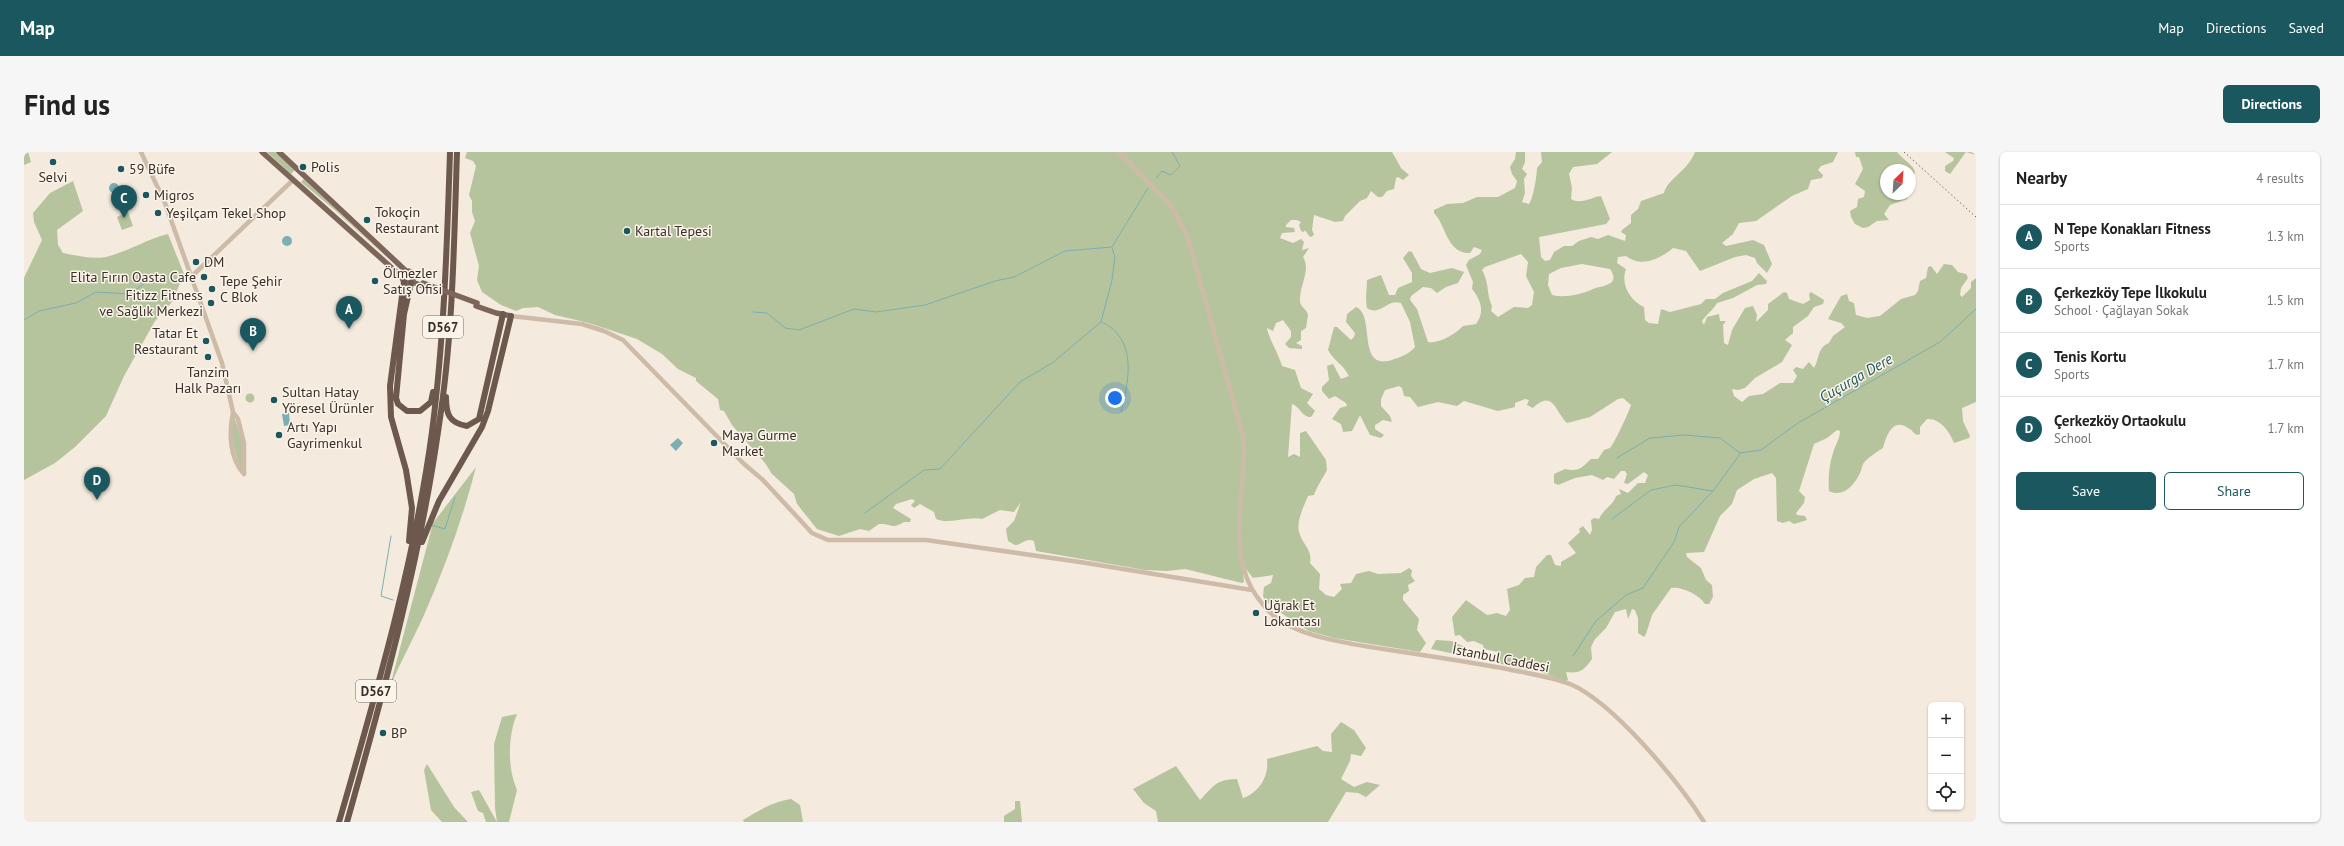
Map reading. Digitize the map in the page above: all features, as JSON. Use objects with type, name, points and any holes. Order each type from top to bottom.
[{"type":"highway","name":"D567","points":[[339,822],[384,664],[408,558],[430,441],[442,334],[450,152]]},
{"type":"highway","name":"D567","points":[[347,822],[392,662],[416,561],[434,456],[446,372],[457,152]]},
{"type":"highway","points":[[403,279],[390,386],[391,417],[406,470],[412,508],[408,558]]},
{"type":"highway","points":[[411,283],[404,314],[396,391],[396,398],[402,408],[412,412],[420,411],[427,407],[431,402],[439,371]]},
{"type":"highway","points":[[446,372],[446,405],[449,418],[460,425],[467,426],[474,423],[479,419],[481,412],[503,314]]},
{"type":"highway","points":[[416,561],[438,501],[482,427],[488,411],[512,316]]},
{"type":"main road","points":[[262,152],[403,279],[411,283],[423,284],[476,305],[512,316]]},
{"type":"main road","points":[[279,152],[406,271],[410,271],[423,284]]},
{"type":"main road","points":[[294,180],[301,179],[301,172]]},
{"type":"main road","points":[[403,279],[406,271]]},
{"type":"main road","points":[[411,283],[414,275]]},
{"type":"street","points":[[141,152],[165,202],[222,362],[233,412],[230,430],[231,449],[244,474],[244,444],[238,419],[233,412]]},
{"type":"street","points":[[1119,152],[1170,204],[1188,238],[1243,436],[1245,453],[1239,526],[1242,564],[1252,590]]},
{"type":"street","points":[[191,277],[294,180]]},
{"type":"street","points":[[512,316],[582,324],[604,330],[624,340],[743,463],[763,480],[812,532],[828,540],[926,540],[1080,562],[1252,590]]},
{"type":"street","name":"İstanbul Caddesi","points":[[1252,590],[1275,616],[1300,629],[1336,642],[1448,658],[1551,678],[1571,684],[1586,693],[1637,738],[1662,766],[1704,822]]},
{"type":"green space","points":[[24,152],[28,152],[31,162],[24,165]]},
{"type":"green space","points":[[267,152],[275,152],[295,170],[291,174]]},
{"type":"green space","points":[[467,152],[1392,152],[1401,168],[1409,175],[1403,180],[1398,177],[1396,178],[1394,189],[1387,191],[1382,197],[1378,197],[1371,191],[1367,198],[1360,201],[1345,216],[1343,221],[1335,222],[1314,215],[1312,230],[1314,234],[1312,237],[1309,236],[1305,230],[1304,232],[1301,231],[1299,225],[1301,222],[1297,220],[1291,220],[1286,225],[1286,227],[1294,228],[1295,232],[1282,233],[1280,238],[1293,243],[1301,239],[1304,242],[1302,250],[1309,248],[1303,257],[1306,272],[1300,294],[1300,302],[1308,315],[1306,328],[1301,331],[1301,340],[1296,343],[1302,346],[1302,349],[1289,348],[1285,344],[1291,337],[1291,331],[1283,320],[1276,323],[1273,331],[1267,328],[1282,366],[1295,370],[1301,388],[1313,394],[1307,403],[1315,411],[1311,417],[1305,415],[1292,404],[1288,457],[1294,454],[1300,457],[1300,433],[1306,431],[1326,460],[1327,470],[1314,495],[1308,496],[1301,514],[1298,528],[1300,536],[1309,551],[1311,558],[1310,563],[1320,574],[1319,589],[1326,595],[1334,597],[1342,589],[1340,584],[1351,583],[1356,574],[1369,571],[1378,574],[1401,573],[1409,568],[1412,570],[1411,576],[1415,581],[1408,585],[1409,591],[1403,595],[1403,600],[1419,619],[1417,630],[1426,643],[1420,652],[1334,638],[1309,631],[1275,609],[1265,600],[1263,596],[1264,587],[1271,583],[1273,575],[1253,578],[1246,569],[1243,573],[1244,582],[1242,583],[1185,569],[1167,571],[1145,570],[1036,551],[1034,541],[1031,540],[1015,545],[1008,541],[1006,529],[1014,521],[1021,502],[1014,512],[1000,510],[982,519],[976,518],[942,521],[936,519],[934,512],[920,504],[914,508],[911,505],[915,501],[912,499],[896,504],[893,508],[911,519],[910,522],[904,522],[897,526],[879,524],[869,531],[860,529],[839,536],[817,529],[797,504],[794,494],[772,474],[765,463],[732,425],[724,411],[720,410],[718,399],[696,381],[696,378],[678,369],[662,354],[637,339],[589,323],[555,315],[538,307],[523,308],[516,311],[501,305],[482,292],[477,280],[479,266],[470,233],[475,221],[472,212],[472,201],[469,195],[476,166],[473,161],[465,158]]},
{"type":"green space","points":[[1516,152],[1525,152],[1525,162],[1522,169],[1527,174],[1524,179],[1525,193],[1522,202],[1529,204],[1536,181],[1537,168],[1542,162],[1541,152],[1612,152],[1597,164],[1573,167],[1569,174],[1572,188],[1571,199],[1575,201],[1583,201],[1601,196],[1610,219],[1606,224],[1539,237],[1541,257],[1545,261],[1550,260],[1554,252],[1564,246],[1572,246],[1579,241],[1591,237],[1598,239],[1608,235],[1625,241],[1626,235],[1621,232],[1631,223],[1631,215],[1638,209],[1641,201],[1664,193],[1670,183],[1692,159],[1695,152],[1838,152],[1833,162],[1821,166],[1818,170],[1823,175],[1822,178],[1811,180],[1808,189],[1792,196],[1756,221],[1739,223],[1733,234],[1722,243],[1726,246],[1753,240],[1764,245],[1772,264],[1767,273],[1757,263],[1755,258],[1746,255],[1735,257],[1700,271],[1686,251],[1673,248],[1656,259],[1644,262],[1632,260],[1626,256],[1618,257],[1617,263],[1626,269],[1624,281],[1628,292],[1635,301],[1644,307],[1645,320],[1649,323],[1658,324],[1661,309],[1670,312],[1701,304],[1706,299],[1715,299],[1723,293],[1752,281],[1759,273],[1767,281],[1766,284],[1757,285],[1733,298],[1717,303],[1702,321],[1704,325],[1707,317],[1719,314],[1720,321],[1726,321],[1723,325],[1724,343],[1728,345],[1732,330],[1745,308],[1753,306],[1757,315],[1756,322],[1768,310],[1768,304],[1784,292],[1787,293],[1789,299],[1803,304],[1810,300],[1809,294],[1811,292],[1824,300],[1823,304],[1814,307],[1808,316],[1793,327],[1793,333],[1785,340],[1792,345],[1782,362],[1755,378],[1745,388],[1738,390],[1732,389],[1734,396],[1742,402],[1749,396],[1763,394],[1780,383],[1793,383],[1797,376],[1793,370],[1796,367],[1803,369],[1809,362],[1814,368],[1822,348],[1829,343],[1833,336],[1845,327],[1841,323],[1828,319],[1841,296],[1847,294],[1849,301],[1854,303],[1856,315],[1867,318],[1880,316],[1901,299],[1915,295],[1918,291],[1920,281],[1926,278],[1928,267],[1931,266],[1937,274],[1944,264],[1952,265],[1958,272],[1966,274],[1968,278],[1961,288],[1960,295],[1962,297],[1971,288],[1971,282],[1976,278],[1976,402],[1962,408],[1963,421],[1970,436],[1969,438],[1954,443],[1944,426],[1932,419],[1927,419],[1920,427],[1920,434],[1918,435],[1903,425],[1894,426],[1888,433],[1883,448],[1872,455],[1863,464],[1857,478],[1851,486],[1843,492],[1834,493],[1829,491],[1829,477],[1834,450],[1840,434],[1840,431],[1837,430],[1827,438],[1814,444],[1799,491],[1805,497],[1804,503],[1796,513],[1797,515],[1805,516],[1807,520],[1794,524],[1789,521],[1783,523],[1777,521],[1776,478],[1772,473],[1754,479],[1737,490],[1732,504],[1720,516],[1704,552],[1686,553],[1687,557],[1701,568],[1706,580],[1712,585],[1713,597],[1709,604],[1705,604],[1699,597],[1690,592],[1680,588],[1671,588],[1652,615],[1644,637],[1638,633],[1638,618],[1635,610],[1632,609],[1628,619],[1626,609],[1615,612],[1606,628],[1595,639],[1591,647],[1592,659],[1587,666],[1578,672],[1566,672],[1568,680],[1565,681],[1538,671],[1521,669],[1498,663],[1500,657],[1498,652],[1484,649],[1483,645],[1474,641],[1467,642],[1460,635],[1455,636],[1452,617],[1466,600],[1487,615],[1497,613],[1506,616],[1510,610],[1507,589],[1519,585],[1525,578],[1534,577],[1536,567],[1547,555],[1551,555],[1555,565],[1561,566],[1561,562],[1576,553],[1568,543],[1580,532],[1579,529],[1583,526],[1590,535],[1592,530],[1591,520],[1594,518],[1599,519],[1616,496],[1621,494],[1619,489],[1628,493],[1638,483],[1645,483],[1648,475],[1644,472],[1628,484],[1624,483],[1627,474],[1625,471],[1621,471],[1614,479],[1607,477],[1603,480],[1592,475],[1575,478],[1558,485],[1554,483],[1554,474],[1565,469],[1577,470],[1591,459],[1598,459],[1604,450],[1610,448],[1615,441],[1631,405],[1623,398],[1618,399],[1590,417],[1567,423],[1549,401],[1540,403],[1533,408],[1527,405],[1529,400],[1525,399],[1515,403],[1515,407],[1498,411],[1464,401],[1457,406],[1438,402],[1418,407],[1410,397],[1404,396],[1402,388],[1399,386],[1385,390],[1381,399],[1381,406],[1390,416],[1392,422],[1383,420],[1375,425],[1375,429],[1384,435],[1381,438],[1370,435],[1360,415],[1352,431],[1343,432],[1341,424],[1332,419],[1340,408],[1347,406],[1346,403],[1335,396],[1329,399],[1322,391],[1322,387],[1329,380],[1327,366],[1333,364],[1341,379],[1349,376],[1328,350],[1334,327],[1337,327],[1351,340],[1354,337],[1355,333],[1346,322],[1347,314],[1356,307],[1362,312],[1365,320],[1370,350],[1374,357],[1381,361],[1392,360],[1402,356],[1415,347],[1410,322],[1401,303],[1396,302],[1380,309],[1372,310],[1367,308],[1366,301],[1367,280],[1381,275],[1389,295],[1395,295],[1398,288],[1412,282],[1412,273],[1403,258],[1409,251],[1412,252],[1421,269],[1430,273],[1452,268],[1464,272],[1458,283],[1446,287],[1437,293],[1431,288],[1423,287],[1411,296],[1410,300],[1417,309],[1428,342],[1442,340],[1452,335],[1463,326],[1476,324],[1479,320],[1481,306],[1478,297],[1472,289],[1473,282],[1466,265],[1469,260],[1480,254],[1482,250],[1474,247],[1470,253],[1462,252],[1456,249],[1448,238],[1434,213],[1434,210],[1447,204],[1463,203],[1477,197],[1498,197],[1515,188],[1517,181],[1512,174],[1510,167],[1515,159]],"holes":[[[1521,254],[1528,262],[1526,276],[1534,292],[1532,305],[1528,308],[1514,307],[1498,317],[1491,311],[1492,306],[1482,270],[1485,267]],[[1582,264],[1610,269],[1613,275],[1612,282],[1572,296],[1552,295],[1548,285],[1549,274],[1561,268]]]},
{"type":"green space","points":[[1855,152],[1897,152],[1910,164],[1880,164],[1880,200],[1904,200],[1890,205],[1884,214],[1889,220],[1877,221],[1868,227],[1863,228],[1855,224],[1851,217],[1850,211],[1857,207],[1858,199],[1864,197],[1865,191],[1855,184],[1863,169],[1859,157],[1856,157]]},
{"type":"green space","points":[[1945,152],[1966,152],[1950,174],[1945,171],[1945,166],[1953,161],[1954,158]]},
{"type":"green space","points":[[1966,152],[1976,152],[1976,155]]},
{"type":"green space","points":[[304,179],[387,258],[336,211],[301,182]]},
{"type":"green space","points":[[73,181],[83,211],[57,230],[58,245],[63,253],[88,257],[107,257],[168,234],[184,274],[172,302],[155,321],[124,376],[106,416],[75,447],[55,463],[24,480],[24,278],[42,240],[34,222],[33,213],[50,193]]},
{"type":"green space","points":[[128,212],[133,226],[122,230],[117,217]]},
{"type":"green space","points":[[250,393],[255,398],[250,403],[245,398]]},
{"type":"green space","points":[[234,416],[244,447],[242,471],[233,438],[232,431]]},
{"type":"green space","points":[[476,467],[459,524],[439,579],[389,690],[433,523]]},
{"type":"green space","points":[[1436,640],[1452,641],[1475,652],[1474,658],[1431,649]]},
{"type":"green space","points":[[517,714],[510,741],[510,762],[517,790],[509,822],[497,822],[495,808],[494,744],[502,717]]},
{"type":"green space","points":[[1341,722],[1354,730],[1366,748],[1361,756],[1351,754],[1350,761],[1341,779],[1354,787],[1367,782],[1380,785],[1366,797],[1358,793],[1346,792],[1328,822],[1158,822],[1156,811],[1144,803],[1133,789],[1176,766],[1200,800],[1216,784],[1237,779],[1243,798],[1259,788],[1265,777],[1267,759],[1317,746],[1323,751],[1332,752],[1331,734]]},
{"type":"green space","points":[[427,764],[454,807],[468,822],[442,822],[431,810],[424,770]]},
{"type":"green space","points":[[479,790],[497,822],[486,822],[483,813],[478,811],[471,792]]},
{"type":"green space","points":[[791,799],[800,805],[803,822],[744,822],[743,820],[772,804]]},
{"type":"green space","points":[[1015,801],[1020,801],[1022,822],[1004,822],[1004,816],[1015,809]]},
{"type":"water","points":[[112,183],[116,183],[119,188],[116,193],[112,193],[109,190],[109,186]]},
{"type":"water","points":[[287,236],[292,241],[287,246],[282,241]]},
{"type":"water","points":[[289,413],[290,425],[284,426],[282,414]]},
{"type":"water","points":[[678,438],[683,443],[676,451],[670,445]]},
{"type":"waterway","points":[[1156,178],[1162,171],[1171,175],[1180,166],[1172,152]]},
{"type":"waterway","points":[[753,312],[767,313],[785,328],[799,330],[854,309],[876,312],[925,305],[995,281],[1014,277],[1065,251],[1112,247],[1148,188]]},
{"type":"waterway","points":[[865,513],[924,470],[940,469],[1020,382],[1052,363],[1101,322],[1112,280],[1115,257],[1112,248]]},
{"type":"waterway","points":[[24,320],[39,311],[76,303],[96,292],[129,294],[153,278]]},
{"type":"waterway","name":"Çuçurga Dere","points":[[1740,453],[1761,450],[1798,423],[1940,342],[1976,309]]},
{"type":"waterway","points":[[1102,322],[1113,329],[1121,339],[1126,350],[1128,374],[1121,412]]},
{"type":"waterway","points":[[1617,458],[1650,438],[1684,435],[1720,438],[1740,453]]},
{"type":"waterway","points":[[1573,656],[1596,621],[1626,595],[1643,588],[1674,542],[1679,527],[1713,491],[1740,454]]},
{"type":"waterway","points":[[1612,519],[1651,490],[1676,485],[1712,491]]},
{"type":"waterway","points":[[431,525],[445,529],[455,497]]},
{"type":"waterway","points":[[391,536],[381,596],[393,600]]},
{"type":"railway","points":[[1904,152],[1976,217]]},
{"type":"place","name":"Selvi","points":[[53,162]]},
{"type":"place","name":"Polis","points":[[303,167]]},
{"type":"place","name":"59 Büfe","points":[[121,169]]},
{"type":"place","name":"Migros","points":[[146,195]]},
{"type":"place","name":"Yeşilçam Tekel Shop","points":[[158,213]]},
{"type":"place","name":"Tenis Kortu","points":[[124,218]]},
{"type":"place","name":"Tokoçin Restaurant","points":[[367,220]]},
{"type":"place","name":"Kartal Tepesi","points":[[627,231]]},
{"type":"place","name":"DM","points":[[196,262]]},
{"type":"place","name":"Elita Fırın Oasta Cafe","points":[[204,277]]},
{"type":"place","name":"Ölmezler Satış Ofisi","points":[[375,281]]},
{"type":"place","name":"Tepe Şehir C Blok","points":[[212,289]]},
{"type":"place","name":"Fitizz Fitness ve Sağlık Merkezi","points":[[211,303]]},
{"type":"place","name":"N Tepe Konakları Fitness","points":[[349,329]]},
{"type":"place","name":"Tatar Et Restaurant","points":[[206,341]]},
{"type":"place","name":"Çerkezköy Tepe İlkokulu","points":[[253,351]]},
{"type":"place","name":"Tanzim Halk Pazarı","points":[[208,357]]},
{"type":"place","name":"Sultan Hatay Yöresel Ürünler","points":[[274,400]]},
{"type":"place","name":"Artı Yapı Gayrimenkul","points":[[279,435]]},
{"type":"place","name":"Maya Gurme Market","points":[[714,443]]},
{"type":"place","name":"Çerkezköy Ortaokulu","points":[[97,500]]},
{"type":"place","name":"Uğrak Et Lokantası","points":[[1256,613]]},
{"type":"place","name":"BP","points":[[383,733]]}]
